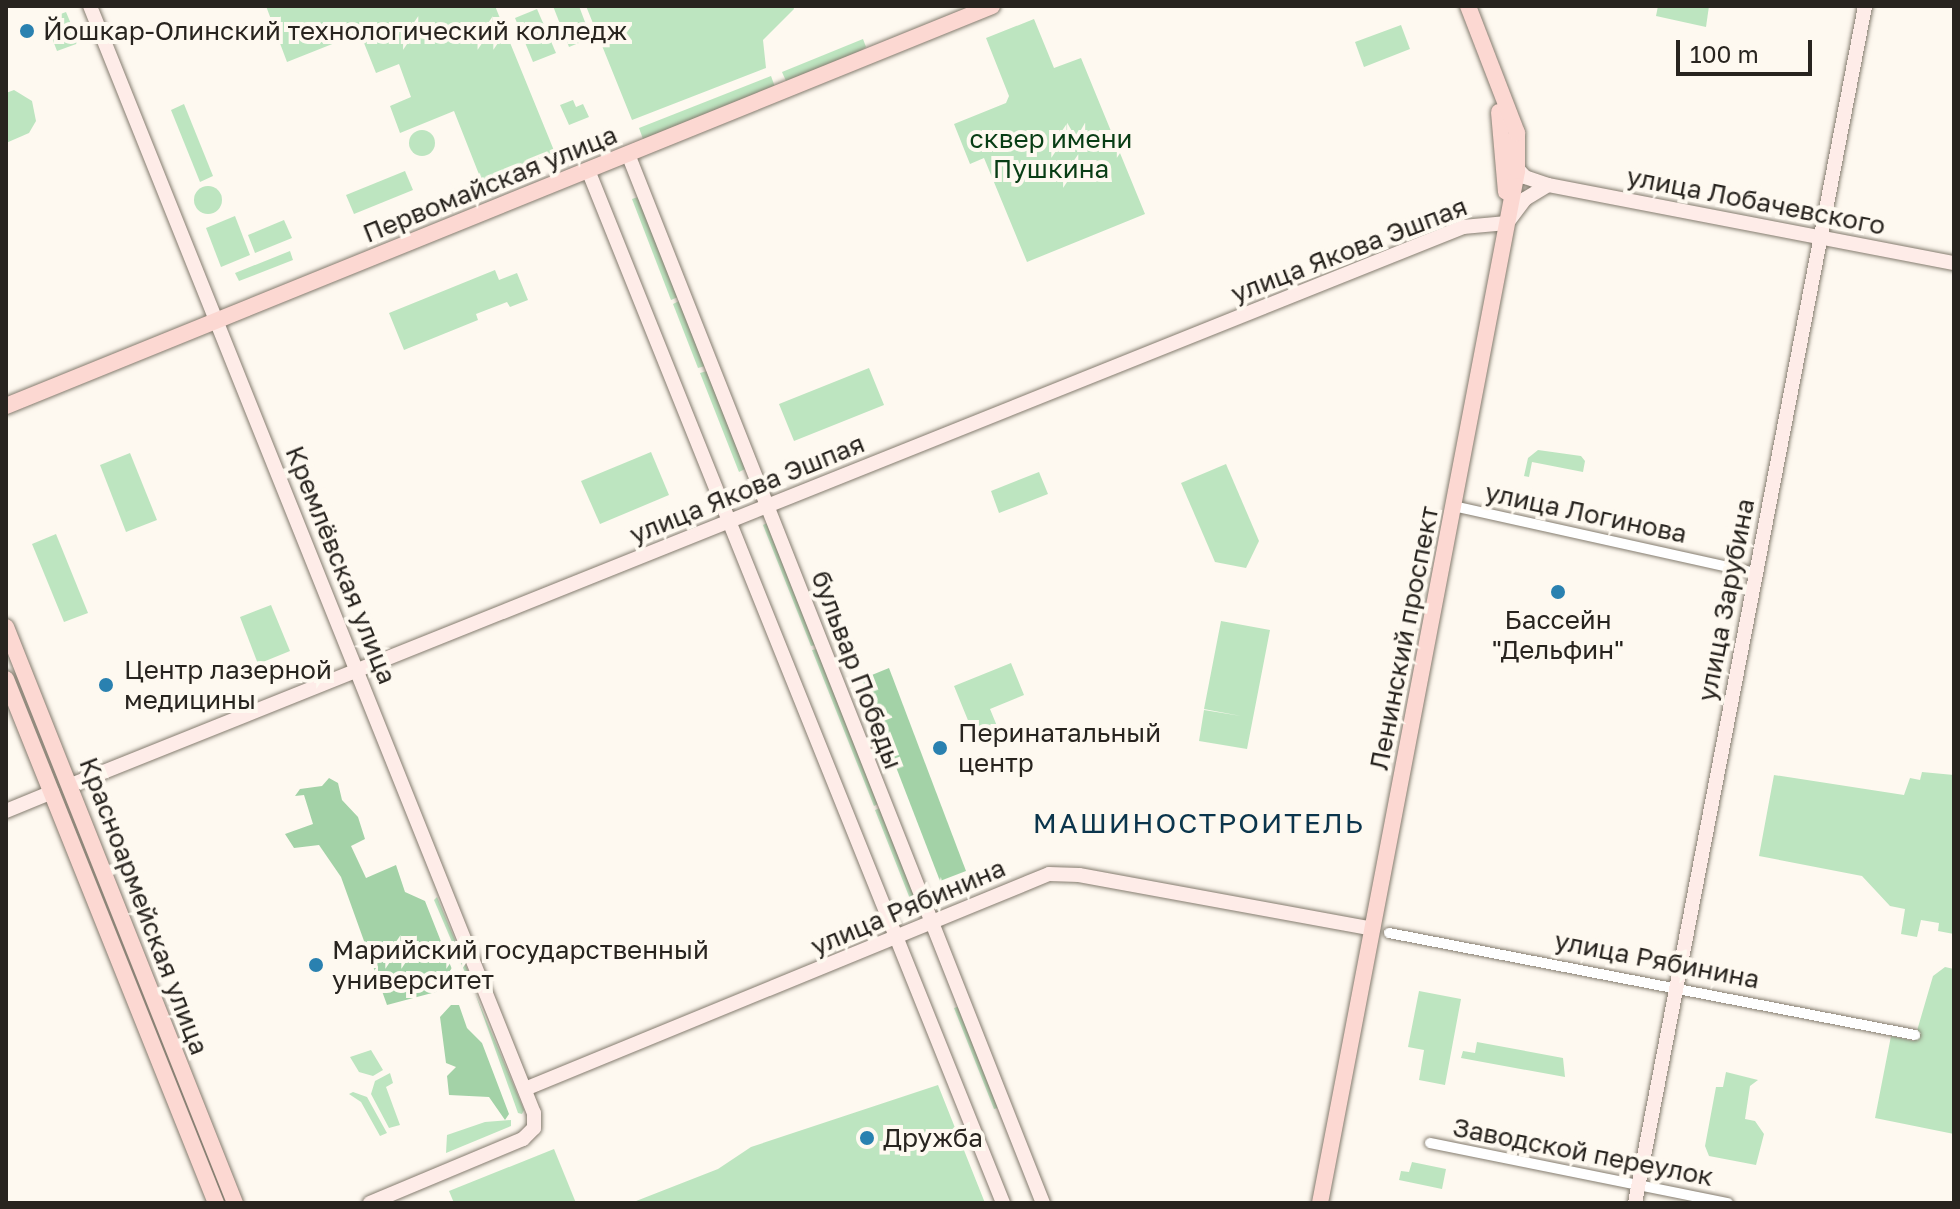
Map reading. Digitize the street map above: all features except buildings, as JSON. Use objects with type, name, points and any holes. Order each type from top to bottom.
[{"type":"main road","name":"Ленинский проспект","points":[[1457,6],[1502,123],[1507,223]]},
{"type":"main road","name":"Ленинский проспект","points":[[1320,1203],[1381,931],[1453,506],[1517,171],[1517,133],[1468,6]]},
{"type":"main road","name":"Первомайская улица","points":[[6,406],[986,7]]},
{"type":"main road","name":"Красноармейская улица","points":[[6,627],[235,1203]]},
{"type":"main road","name":"Красноармейская улица","points":[[6,679],[216,1203]]},
{"type":"main road","name":"улица Якова Эшпая","points":[[52,792],[71,785]]},
{"type":"street","name":"Кремлёвская улица","points":[[90,6],[525,1089],[535,1123],[523,1139],[370,1203]]},
{"type":"street","name":"улица Зарубина","points":[[1635,1203],[1865,6]]},
{"type":"street","points":[[1502,123],[1517,171]]},
{"type":"street","name":"бульвар Победы","points":[[628,154],[1043,1203]]},
{"type":"street","points":[[588,170],[1003,1203]]},
{"type":"street","name":"улица Лобачевского","points":[[1517,171],[1548,185],[1954,263]]},
{"type":"street","points":[[1507,223],[1525,199],[1548,185]]},
{"type":"street","name":"улица Якова Эшпая","points":[[71,785],[1463,227],[1507,223]]},
{"type":"street","name":"улица Логинова","points":[[1453,506],[1756,573]]},
{"type":"street","name":"улица Якова Эшпая","points":[[6,811],[52,792]]},
{"type":"street","name":"улица Рябинина","points":[[525,1089],[930,923],[1064,873],[1915,1035]]},
{"type":"street","name":"Заводской переулок","points":[[1430,1143],[1728,1203]]},
{"type":"green space","points":[[266,6],[495,6],[555,153],[482,182],[454,111],[400,133],[390,106],[411,97],[399,64],[376,73],[360,33],[287,62]]},
{"type":"green space","points":[[553,6],[579,6],[591,38],[569,47]]},
{"type":"green space","points":[[586,6],[793,6],[794,9],[763,40],[766,68],[632,120]]},
{"type":"green space","points":[[1658,6],[1709,6],[1706,27],[1656,16]]},
{"type":"green space","points":[[537,9],[556,53],[533,62],[515,18]]},
{"type":"green space","points":[[66,12],[79,43],[57,51],[50,33],[63,28],[58,15]]},
{"type":"green space","name":"сквер имени Пушкина","points":[[1034,19],[1054,68],[1081,58],[1145,214],[1027,262],[984,158],[970,164],[954,124],[1006,103],[1009,96],[986,38]]},
{"type":"green space","points":[[1401,25],[1410,49],[1364,67],[1355,42]]},
{"type":"green space","points":[[863,39],[866,47],[852,57],[786,81],[782,72]]},
{"type":"green space","points":[[771,76],[775,87],[643,139],[639,128]]},
{"type":"green space","points":[[14,90],[32,101],[36,121],[29,133],[6,143],[6,93]]},
{"type":"green space","points":[[573,100],[576,107],[583,104],[589,117],[569,125],[560,105]]},
{"type":"green space","points":[[184,104],[213,176],[200,182],[171,110]]},
{"type":"green space","points":[[422,130],[431,134],[435,143],[431,152],[422,156],[413,152],[409,143],[413,134]]},
{"type":"green space","points":[[405,171],[413,190],[354,214],[346,195]]},
{"type":"green space","points":[[208,186],[218,190],[222,200],[218,210],[208,214],[198,210],[194,200],[198,190]]},
{"type":"green space","points":[[638,197],[678,297],[671,300],[632,199]]},
{"type":"green space","points":[[235,216],[250,255],[221,267],[206,228]]},
{"type":"green space","points":[[284,220],[292,238],[255,253],[248,235]]},
{"type":"green space","points":[[290,251],[293,260],[239,281],[235,273]]},
{"type":"green space","points":[[495,270],[499,280],[517,273],[528,300],[510,307],[507,302],[476,314],[478,320],[404,350],[389,313]]},
{"type":"green space","points":[[679,301],[705,366],[698,368],[673,304]]},
{"type":"green space","points":[[869,368],[884,405],[794,441],[779,404]]},
{"type":"green space","points":[[707,371],[745,469],[739,472],[700,373]]},
{"type":"green space","points":[[1538,450],[1581,456],[1585,461],[1583,472],[1532,462],[1529,477],[1524,476],[1528,458]]},
{"type":"green space","points":[[651,452],[669,495],[600,524],[581,481]]},
{"type":"green space","points":[[130,453],[157,520],[126,532],[100,465]]},
{"type":"green space","points":[[1226,464],[1259,541],[1246,568],[1215,562],[1181,483]]},
{"type":"green space","points":[[1039,472],[1048,494],[999,513],[991,491]]},
{"type":"green space","points":[[767,523],[815,645],[811,646],[763,525]]},
{"type":"green space","points":[[56,534],[88,613],[64,622],[32,544]]},
{"type":"green space","points":[[271,605],[290,651],[258,664],[240,617]]},
{"type":"green space","points":[[1221,621],[1270,630],[1247,749],[1199,741],[1204,710],[1241,716],[1204,709]]},
{"type":"green space","points":[[817,649],[878,804],[874,806],[812,650]]},
{"type":"green space","points":[[1011,663],[1024,695],[990,709],[999,731],[976,740],[954,686]]},
{"type":"green space","points":[[889,668],[966,871],[940,881],[862,679]]},
{"type":"green space","points":[[1922,772],[1954,775],[1954,934],[1938,931],[1939,923],[1921,920],[1917,937],[1901,934],[1905,909],[1890,906],[1862,876],[1759,856],[1774,775],[1904,795],[1910,778],[1920,780]]},
{"type":"green space","points":[[329,778],[338,783],[342,800],[358,817],[365,839],[351,846],[366,878],[396,865],[405,892],[425,901],[455,977],[447,989],[387,1005],[341,877],[319,845],[294,848],[285,834],[313,824],[304,795],[295,796],[300,789],[322,786]]},
{"type":"green space","points":[[880,808],[919,907],[914,909],[875,810]]},
{"type":"green space","points":[[437,897],[469,973],[467,977],[434,900]]},
{"type":"green space","points":[[1945,967],[1954,969],[1954,1134],[1875,1118],[1891,1036],[1914,1041],[1933,976]]},
{"type":"green space","points":[[1419,991],[1461,999],[1445,1085],[1419,1080],[1424,1050],[1408,1047]]},
{"type":"green space","points":[[475,993],[524,1110],[522,1114],[518,1113]]},
{"type":"green space","points":[[451,1005],[459,1005],[467,1028],[482,1043],[509,1114],[505,1120],[489,1097],[449,1095],[447,1076],[456,1067],[446,1063],[440,1017]]},
{"type":"green space","points":[[960,1006],[1001,1107],[994,1109],[954,1008]]},
{"type":"green space","points":[[1477,1042],[1563,1058],[1565,1077],[1461,1058],[1463,1051],[1475,1053]]},
{"type":"green space","points":[[371,1050],[383,1070],[373,1076],[359,1072],[350,1057]]},
{"type":"green space","points":[[1726,1072],[1758,1080],[1750,1086],[1745,1119],[1755,1121],[1764,1134],[1756,1165],[1709,1156],[1705,1146],[1716,1087],[1723,1087]]},
{"type":"green space","points":[[390,1073],[393,1083],[386,1087],[400,1125],[389,1128],[371,1094],[375,1081]]},
{"type":"green space","name":"Дружба","points":[[938,1085],[985,1203],[631,1203],[718,1169],[751,1147]]},
{"type":"green space","points":[[353,1092],[367,1097],[387,1133],[380,1136],[361,1102],[349,1094]]},
{"type":"green space","points":[[511,1120],[511,1126],[446,1153],[447,1135],[485,1122]]},
{"type":"green space","points":[[554,1149],[576,1203],[454,1203],[449,1191]]},
{"type":"green space","points":[[1412,1162],[1446,1169],[1442,1189],[1399,1180],[1401,1171],[1409,1172]]},
{"type":"place","name":"Йошкар-Олинский технологический колледж","points":[[27,31]]},
{"type":"place","name":"Бассейн \"Дельфин\"","points":[[1558,592]]},
{"type":"place","name":"Центр лазерной медицины","points":[[106,685]]},
{"type":"place","name":"Перинатальный центр","points":[[940,748]]},
{"type":"place","name":"Марийский государственный университет","points":[[316,965]]},
{"type":"place","name":"Дружба","points":[[867,1138]]},
{"type":"district","name":"МАШИНОСТРОИТЕЛЬ","points":[[1199,823]]}]
